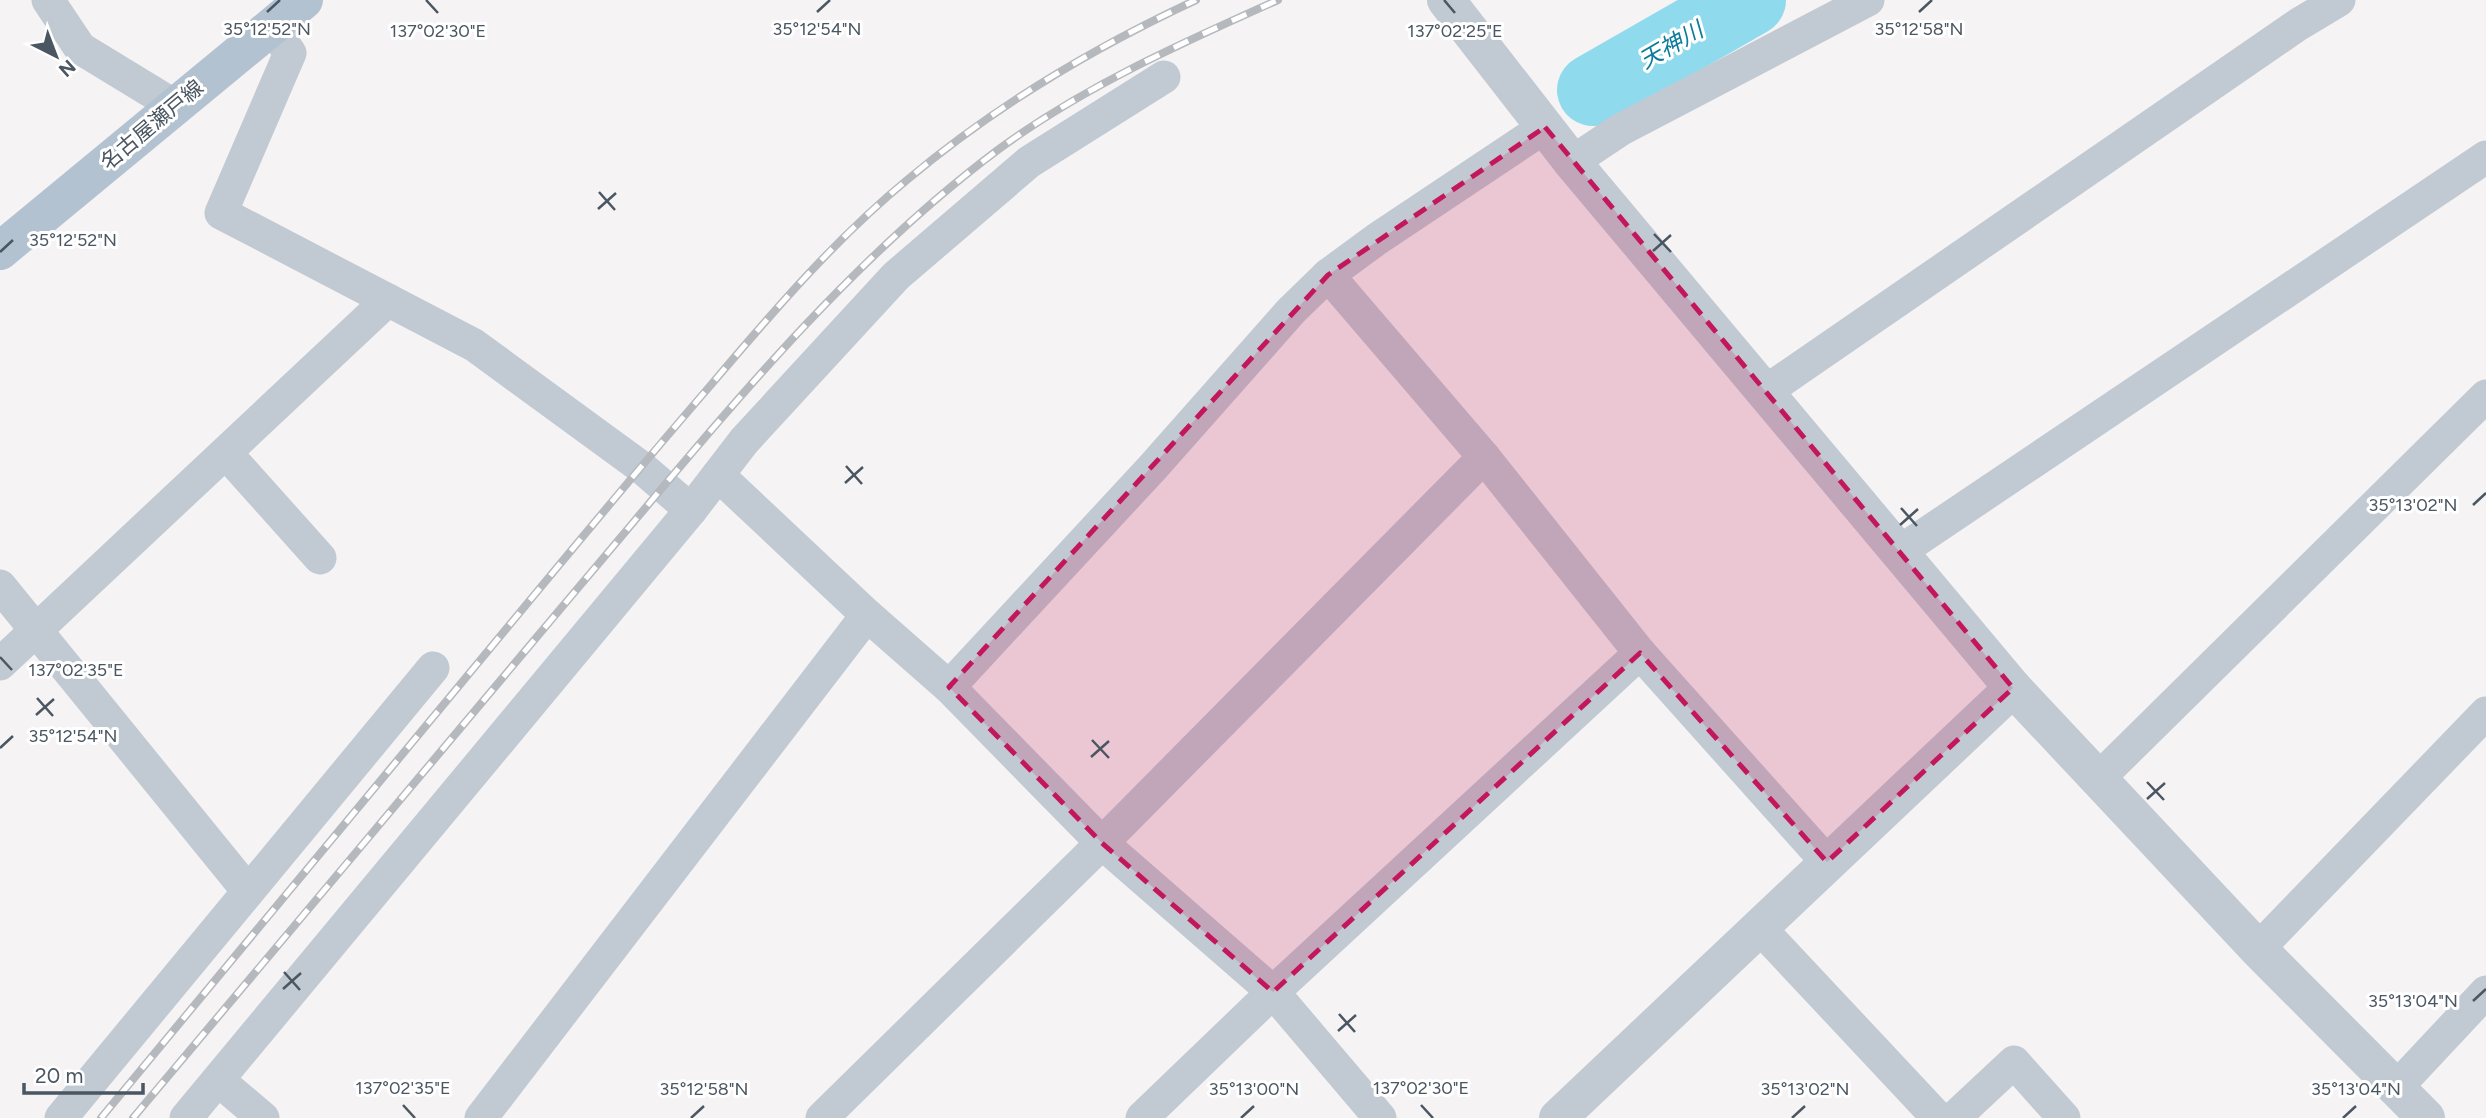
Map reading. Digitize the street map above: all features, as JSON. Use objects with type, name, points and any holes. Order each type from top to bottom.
[{"type":"main road","name":"名古屋瀬戸線","points":[[0,251],[304,0]]},
{"type":"street","points":[[48,0],[79,48],[175,106]]},
{"type":"street","points":[[1446,0],[1572,162],[2012,688],[2258,949],[2426,1118]]},
{"type":"street","points":[[1572,162],[1620,130],[1868,0]]},
{"type":"street","points":[[1765,392],[2299,24],[2339,0]]},
{"type":"street","points":[[271,26],[290,53],[222,213],[474,345],[640,467],[691,510]]},
{"type":"street","points":[[186,1118],[691,510],[744,441],[896,276],[1029,162],[1164,77]]},
{"type":"street","points":[[949,687],[1153,467],[1291,312],[1328,275],[1377,239],[1545,127]]},
{"type":"street","points":[[1899,552],[2486,157]]},
{"type":"street","points":[[1328,275],[1484,457],[1640,653],[1827,862]]},
{"type":"street","points":[[0,664],[388,300]]},
{"type":"street","points":[[2098,779],[2486,396]]},
{"type":"street","points":[[226,453],[320,558]]},
{"type":"street","points":[[822,1118],[1101,843],[1484,457]]},
{"type":"street","points":[[718,475],[867,615],[949,687],[1101,843],[1273,992],[1380,1118]]},
{"type":"street","points":[[0,586],[248,891]]},
{"type":"street","points":[[481,1118],[867,615]]},
{"type":"street","points":[[1142,1118],[1273,992],[1640,653]]},
{"type":"street","points":[[61,1118],[433,668]]},
{"type":"street","points":[[1558,1118],[2012,688]]},
{"type":"street","points":[[2258,949],[2486,713]]},
{"type":"street","points":[[1759,926],[1938,1118]]},
{"type":"street","points":[[2396,1088],[2486,992]]},
{"type":"street","points":[[1954,1118],[2014,1062],[2064,1118]]},
{"type":"street","points":[[218,1080],[262,1118]]},
{"type":"highlighted area","points":[[1545,127],[2013,688],[1827,862],[1640,653],[1273,992],[1102,843],[949,687],[1328,275]]},
{"type":"waterway","name":"天神川","points":[[1593,90],[1750,0]]},
{"type":"railway","points":[[101,1118],[639,470],[804,278],[880,203],[975,127],[1082,59],[1196,0]]},
{"type":"railway","points":[[133,1118],[729,410],[779,354],[884,246],[940,196],[999,149],[1065,105],[1170,49],[1278,0]]}]
